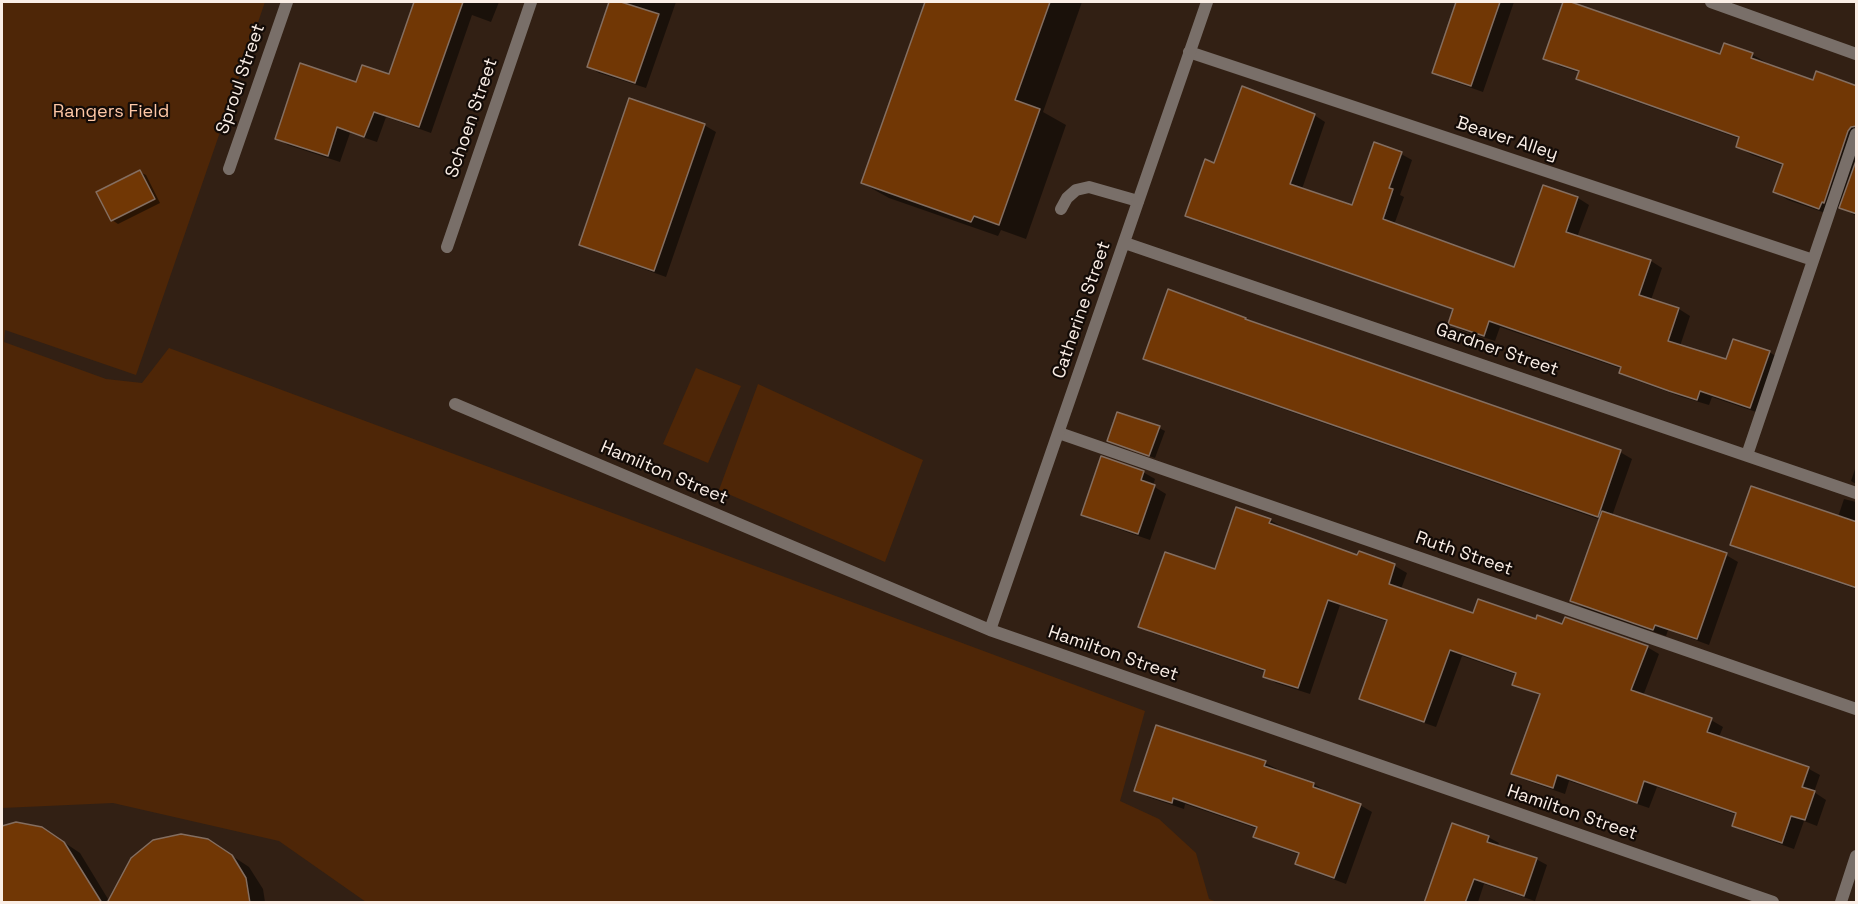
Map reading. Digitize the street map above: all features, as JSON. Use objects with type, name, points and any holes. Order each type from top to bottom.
[{"type":"street","name":"Sproul Street","points":[[229,169],[287,2]]},
{"type":"street","name":"Schoen Street","points":[[447,247],[531,2]]},
{"type":"street","name":"Catherine Street","points":[[990,630],[1207,2]]},
{"type":"street","points":[[1711,2],[1857,54]]},
{"type":"street","name":"Beaver Alley","points":[[1189,52],[1813,260]]},
{"type":"street","points":[[1747,455],[1857,134]]},
{"type":"street","points":[[1061,209],[1067,198],[1076,190],[1089,187],[1138,201]]},
{"type":"street","name":"Gardner Street","points":[[1125,243],[1857,493]]},
{"type":"street","name":"Hamilton Street","points":[[454,404],[990,630],[1773,903]]},
{"type":"street","name":"Ruth Street","points":[[1059,433],[1857,709]]},
{"type":"street","points":[[1841,903],[1857,856]]},
{"type":"green space","name":"Rangers Field","points":[[2,2],[265,2],[136,375],[5,330],[4,342],[106,379],[142,383],[169,348],[1145,711],[1120,801],[1159,819],[1196,853],[1209,899],[1217,902],[366,902],[279,841],[113,803],[2,808]]},
{"type":"green space","points":[[696,368],[741,386],[708,463],[663,444]]},
{"type":"green space","points":[[758,384],[923,460],[885,562],[719,490]]},
{"type":"building","points":[[414,2],[463,2],[419,127],[374,112],[364,137],[337,127],[328,156],[275,139],[300,63],[356,82],[362,65],[389,74]]},
{"type":"building","points":[[609,2],[621,2],[659,14],[635,83],[587,67]]},
{"type":"building","points":[[925,2],[1050,2],[1015,100],[1040,109],[999,225],[974,216],[971,222],[861,183]]},
{"type":"building","points":[[1456,2],[1500,2],[1471,86],[1432,73]]},
{"type":"building","points":[[1563,2],[1571,2],[1720,54],[1724,43],[1753,53],[1751,58],[1813,80],[1816,71],[1857,86],[1857,126],[1851,127],[1848,131],[1824,203],[1822,202],[1819,209],[1773,192],[1783,164],[1736,147],[1739,137],[1576,79],[1579,71],[1543,59]]},
{"type":"building","points":[[1242,86],[1315,114],[1290,184],[1352,205],[1374,142],[1402,152],[1389,188],[1393,189],[1383,219],[1514,267],[1543,185],[1578,197],[1566,232],[1651,260],[1639,295],[1679,308],[1668,341],[1726,359],[1733,339],[1770,351],[1750,408],[1700,391],[1697,400],[1669,391],[1619,373],[1621,367],[1489,321],[1484,336],[1448,324],[1453,309],[1185,216],[1205,159],[1214,163]]},
{"type":"building","points":[[629,98],[705,124],[654,271],[579,245]]},
{"type":"building","points":[[1857,158],[1857,214],[1839,208]]},
{"type":"building","points":[[140,170],[155,199],[111,221],[96,192]]},
{"type":"building","points":[[1168,289],[1245,319],[1621,450],[1598,517],[1143,359]]},
{"type":"building","points":[[1117,412],[1160,426],[1149,456],[1107,441]]},
{"type":"building","points":[[1101,456],[1144,471],[1141,480],[1155,485],[1138,534],[1081,515]]},
{"type":"building","points":[[1751,486],[1857,522],[1857,588],[1730,545]]},
{"type":"building","points":[[1236,507],[1271,519],[1269,523],[1357,555],[1359,551],[1395,564],[1389,584],[1473,613],[1478,599],[1536,619],[1537,615],[1562,624],[1565,617],[1648,646],[1631,690],[1712,718],[1707,732],[1809,767],[1802,787],[1815,791],[1805,820],[1791,816],[1782,843],[1732,826],[1736,813],[1644,781],[1637,803],[1557,775],[1553,788],[1511,774],[1540,694],[1512,685],[1516,673],[1450,650],[1424,722],[1359,699],[1387,620],[1328,600],[1298,688],[1263,677],[1265,670],[1138,627],[1165,552],[1215,569]]},
{"type":"building","points":[[1602,511],[1727,553],[1697,639],[1655,625],[1653,630],[1570,601]]},
{"type":"building","points":[[1156,725],[1266,761],[1264,766],[1314,783],[1313,787],[1361,804],[1334,878],[1295,864],[1299,853],[1253,837],[1257,827],[1173,798],[1172,803],[1134,791]]},
{"type":"building","points":[[16,822],[42,827],[64,842],[102,903],[2,903],[2,826]]},
{"type":"building","points":[[1452,823],[1489,836],[1487,842],[1537,858],[1524,896],[1474,879],[1465,903],[1424,903]]},
{"type":"building","points":[[181,834],[208,839],[232,855],[246,878],[250,903],[107,903],[131,858],[153,840]]}]
